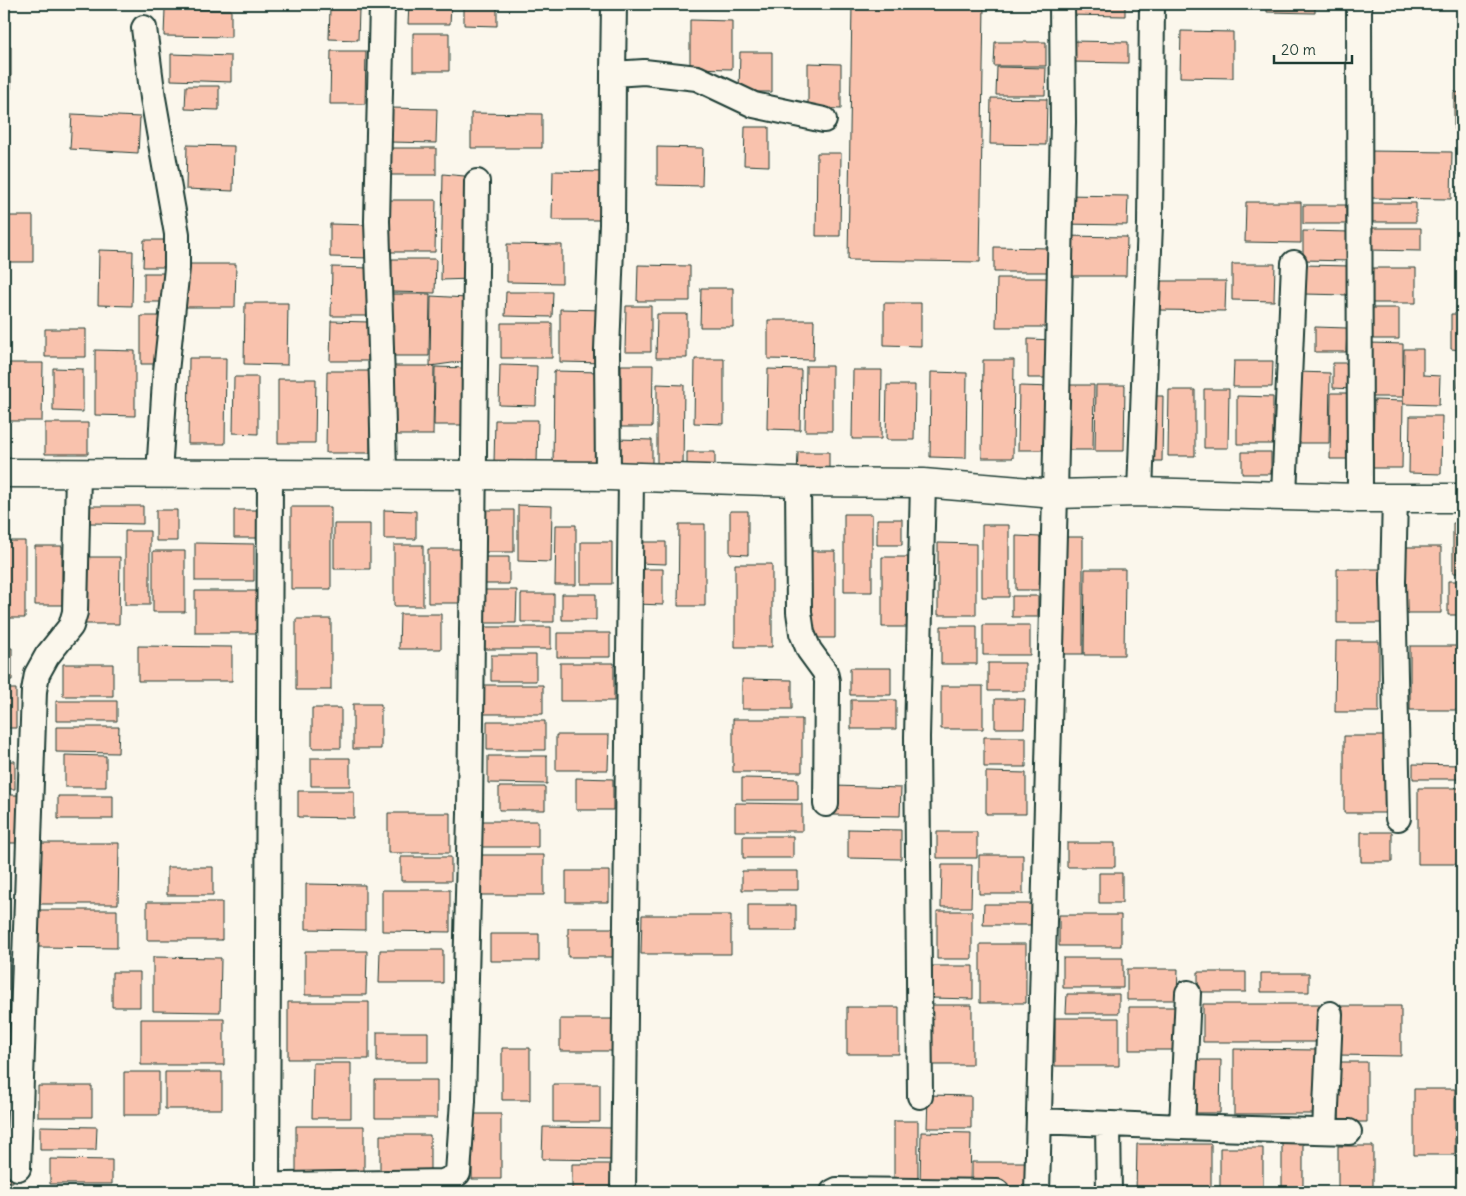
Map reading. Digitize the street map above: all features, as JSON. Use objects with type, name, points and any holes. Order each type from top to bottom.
[{"type":"street","points":[[382,4],[377,220],[384,475]]},
{"type":"street","points":[[614,4],[612,224],[607,350],[620,476],[623,1192]]},
{"type":"street","points":[[1037,1192],[1063,122],[1062,4]]},
{"type":"street","points":[[1140,492],[1150,223],[1152,4]]},
{"type":"street","points":[[1360,4],[1360,498]]},
{"type":"street","points":[[144,28],[153,98],[177,234],[177,268],[165,381],[159,474]]},
{"type":"street","points":[[613,74],[644,72],[697,78],[754,105],[824,120]]},
{"type":"street","points":[[270,475],[267,1189],[286,1185],[443,1182],[458,1173],[463,1100],[470,813],[477,182]]},
{"type":"street","points":[[1284,495],[1294,263]]},
{"type":"street","points":[[4,473],[620,476],[798,482],[923,483],[1055,494],[1140,492],[1360,498],[1462,498]]},
{"type":"street","points":[[18,1168],[34,691],[37,674],[47,656],[71,626],[75,612],[78,473]]},
{"type":"street","points":[[798,482],[799,612],[802,633],[809,650],[825,672],[827,681],[826,804]]},
{"type":"street","points":[[920,1096],[916,737],[923,483]]},
{"type":"street","points":[[1395,498],[1393,582],[1398,818]]},
{"type":"street","points":[[1182,1127],[1188,993]]},
{"type":"street","points":[[1325,1131],[1330,1014]]},
{"type":"street","points":[[1039,1121],[1108,1125],[1348,1132]]},
{"type":"street","points":[[1108,1125],[1109,1192]]},
{"type":"street","points":[[833,1192],[837,1190],[997,1192]]},
{"type":"building","points":[[409,4],[451,4],[450,24],[408,24]]},
{"type":"building","points":[[464,4],[497,4],[497,26],[464,25]]},
{"type":"building","points":[[852,4],[984,4],[980,262],[848,260]]},
{"type":"building","points":[[1065,4],[1125,4],[1125,16],[1065,15]]},
{"type":"building","points":[[1267,4],[1315,4],[1315,13],[1267,12]]},
{"type":"building","points":[[1380,4],[1445,4],[1445,6]]},
{"type":"building","points":[[330,8],[359,9],[358,40],[329,39]]},
{"type":"building","points":[[165,9],[231,10],[231,37],[164,36]]},
{"type":"building","points":[[690,20],[732,21],[732,69],[690,68]]},
{"type":"building","points":[[1181,31],[1233,32],[1233,78],[1180,77]]},
{"type":"building","points":[[413,33],[449,33],[449,71],[413,71]]},
{"type":"building","points":[[1071,41],[1128,42],[1128,63],[1071,62]]},
{"type":"building","points":[[995,42],[1046,42],[1046,66],[994,66]]},
{"type":"building","points":[[4,47],[11,47],[11,89],[4,89]]},
{"type":"building","points":[[331,51],[366,51],[365,104],[330,104]]},
{"type":"building","points":[[740,52],[772,52],[772,92],[739,92]]},
{"type":"building","points":[[171,54],[231,56],[231,82],[171,80]]},
{"type":"building","points":[[808,63],[841,64],[841,109],[808,108]]},
{"type":"building","points":[[997,67],[1046,68],[1045,95],[996,95]]},
{"type":"building","points":[[186,86],[219,86],[219,110],[185,109]]},
{"type":"building","points":[[1454,92],[1462,93],[1462,130],[1454,130]]},
{"type":"building","points":[[991,98],[1047,99],[1046,145],[990,144]]},
{"type":"building","points":[[391,108],[437,109],[436,143],[390,142]]},
{"type":"building","points":[[471,113],[542,114],[542,148],[471,148]]},
{"type":"building","points":[[72,114],[140,117],[138,153],[70,149]]},
{"type":"building","points":[[745,127],[769,127],[769,166],[744,165]]},
{"type":"building","points":[[187,145],[234,146],[233,191],[186,189]]},
{"type":"building","points":[[657,147],[703,148],[702,186],[657,185]]},
{"type":"building","points":[[388,148],[436,148],[436,175],[388,175]]},
{"type":"building","points":[[1458,150],[1462,150],[1462,175],[1458,175]]},
{"type":"building","points":[[1368,151],[1452,152],[1451,199],[1368,198]]},
{"type":"building","points":[[817,153],[841,153],[840,236],[816,236]]},
{"type":"building","points":[[553,171],[606,172],[605,220],[552,220]]},
{"type":"building","points":[[443,174],[475,177],[472,279],[441,280]]},
{"type":"building","points":[[1062,195],[1128,196],[1127,225],[1062,224]]},
{"type":"building","points":[[383,200],[436,200],[435,252],[382,252]]},
{"type":"building","points":[[1246,202],[1301,202],[1301,243],[1245,242]]},
{"type":"building","points":[[1369,203],[1416,203],[1416,222],[1369,222]]},
{"type":"building","points":[[1303,205],[1346,205],[1346,224],[1303,224]]},
{"type":"building","points":[[4,216],[33,216],[33,262],[4,262]]},
{"type":"building","points":[[330,224],[370,225],[370,258],[330,257]]},
{"type":"building","points":[[1368,228],[1421,228],[1421,251],[1368,250]]},
{"type":"building","points":[[1303,231],[1351,232],[1351,261],[1303,260]]},
{"type":"building","points":[[1062,236],[1127,237],[1126,276],[1061,276]]},
{"type":"building","points":[[144,240],[172,240],[172,267],[143,267]]},
{"type":"building","points":[[507,244],[562,245],[562,283],[507,282]]},
{"type":"building","points":[[994,247],[1050,248],[1050,272],[994,272]]},
{"type":"building","points":[[99,250],[133,251],[132,306],[98,305]]},
{"type":"building","points":[[392,259],[436,259],[435,293],[391,292]]},
{"type":"building","points":[[186,264],[236,264],[235,307],[186,307]]},
{"type":"building","points":[[1232,264],[1275,264],[1274,301],[1232,300]]},
{"type":"building","points":[[638,265],[690,266],[690,301],[637,301]]},
{"type":"building","points":[[1303,265],[1351,266],[1350,295],[1303,294]]},
{"type":"building","points":[[332,267],[370,268],[369,316],[331,316]]},
{"type":"building","points":[[1370,268],[1416,268],[1416,303],[1370,303]]},
{"type":"building","points":[[144,273],[172,273],[172,302],[144,302]]},
{"type":"building","points":[[997,278],[1051,278],[1051,327],[996,327]]},
{"type":"building","points":[[1159,281],[1226,281],[1225,311],[1159,310]]},
{"type":"building","points":[[701,288],[733,288],[733,327],[700,327]]},
{"type":"building","points":[[506,292],[553,292],[552,317],[505,316]]},
{"type":"building","points":[[385,294],[430,294],[429,356],[385,356]]},
{"type":"building","points":[[431,296],[467,298],[467,361],[430,366]]},
{"type":"building","points":[[245,303],[288,303],[287,365],[244,364]]},
{"type":"building","points":[[884,303],[921,303],[921,346],[884,345]]},
{"type":"building","points":[[626,306],[651,306],[651,352],[625,352]]},
{"type":"building","points":[[1369,308],[1399,308],[1399,339],[1368,339]]},
{"type":"building","points":[[560,309],[606,310],[606,363],[560,362]]},
{"type":"building","points":[[657,314],[687,314],[687,358],[656,358]]},
{"type":"building","points":[[1451,314],[1462,314],[1462,350],[1451,349]]},
{"type":"building","points":[[141,316],[162,316],[162,364],[141,364]]},
{"type":"building","points":[[768,320],[814,320],[813,360],[768,359]]},
{"type":"building","points":[[331,321],[369,322],[368,361],[330,361]]},
{"type":"building","points":[[501,323],[552,323],[552,358],[501,358]]},
{"type":"building","points":[[1315,327],[1347,328],[1346,352],[1315,352]]},
{"type":"building","points":[[45,329],[86,329],[86,357],[45,357]]},
{"type":"building","points":[[1028,339],[1056,340],[1056,378],[1028,378]]},
{"type":"building","points":[[1370,343],[1403,344],[1403,397],[1369,397]]},
{"type":"building","points":[[1404,349],[1423,349],[1423,375],[1440,376],[1439,405],[1403,404]]},
{"type":"building","points":[[95,350],[135,351],[135,416],[95,415]]},
{"type":"building","points":[[189,358],[226,358],[225,444],[188,444]]},
{"type":"building","points":[[695,359],[724,359],[724,424],[694,423]]},
{"type":"building","points":[[1459,359],[1462,359],[1462,388],[1458,388]]},
{"type":"building","points":[[983,360],[1014,360],[1013,458],[982,458]]},
{"type":"building","points":[[1234,361],[1273,361],[1272,387],[1233,387]]},
{"type":"building","points":[[9,363],[43,363],[42,421],[9,421]]},
{"type":"building","points":[[1333,363],[1353,363],[1352,389],[1333,388]]},
{"type":"building","points":[[500,365],[537,366],[536,406],[499,405]]},
{"type":"building","points":[[621,365],[653,365],[652,427],[621,427]]},
{"type":"building","points":[[387,366],[434,366],[433,435],[386,435]]},
{"type":"building","points":[[806,366],[832,366],[832,431],[805,431]]},
{"type":"building","points":[[435,367],[468,368],[467,425],[434,425]]},
{"type":"building","points":[[53,368],[83,369],[83,412],[53,411]]},
{"type":"building","points":[[768,369],[801,370],[800,430],[767,429]]},
{"type":"building","points":[[853,370],[882,370],[881,439],[852,439]]},
{"type":"building","points":[[327,371],[370,371],[370,453],[326,453]]},
{"type":"building","points":[[554,371],[601,372],[600,463],[553,463]]},
{"type":"building","points":[[931,372],[967,373],[966,458],[930,457]]},
{"type":"building","points":[[1298,372],[1330,373],[1329,443],[1297,443]]},
{"type":"building","points":[[234,377],[258,377],[258,434],[233,433]]},
{"type":"building","points":[[278,379],[316,379],[315,443],[278,443]]},
{"type":"building","points":[[657,384],[684,385],[683,468],[657,468]]},
{"type":"building","points":[[887,385],[915,385],[914,440],[886,440]]},
{"type":"building","points":[[1059,385],[1094,385],[1093,450],[1059,450]]},
{"type":"building","points":[[1096,385],[1125,385],[1124,451],[1095,451]]},
{"type":"building","points":[[1019,386],[1055,387],[1054,450],[1018,450]]},
{"type":"building","points":[[1204,389],[1229,389],[1228,448],[1204,448]]},
{"type":"building","points":[[1169,390],[1195,390],[1195,456],[1168,456]]},
{"type":"building","points":[[1331,393],[1356,393],[1355,459],[1330,459]]},
{"type":"building","points":[[1146,396],[1163,396],[1162,461],[1145,461]]},
{"type":"building","points":[[1237,396],[1273,397],[1273,444],[1237,444]]},
{"type":"building","points":[[1462,398],[1462,465],[1461,465]]},
{"type":"building","points":[[1374,400],[1403,401],[1402,468],[1373,468]]},
{"type":"building","points":[[1410,416],[1442,416],[1441,474],[1409,473]]},
{"type":"building","points":[[495,420],[538,420],[537,463],[494,463]]},
{"type":"building","points":[[45,423],[88,423],[88,454],[45,454]]},
{"type":"building","points":[[617,439],[652,440],[652,471],[617,471]]},
{"type":"building","points":[[687,452],[715,452],[715,475],[687,474]]},
{"type":"building","points":[[798,452],[829,452],[829,478],[797,477]]},
{"type":"building","points":[[1242,452],[1271,452],[1271,474],[1242,474]]},
{"type":"building","points":[[518,505],[552,506],[551,562],[518,561]]},
{"type":"building","points":[[90,506],[143,506],[143,524],[90,523]]},
{"type":"building","points":[[291,507],[331,507],[331,589],[291,589]]},
{"type":"building","points":[[156,510],[177,510],[177,541],[156,541]]},
{"type":"building","points":[[234,510],[259,510],[259,538],[234,538]]},
{"type":"building","points":[[384,510],[416,511],[416,539],[384,539]]},
{"type":"building","points":[[474,510],[514,510],[514,552],[473,552]]},
{"type":"building","points":[[730,511],[748,511],[748,555],[730,554]]},
{"type":"building","points":[[844,514],[872,514],[872,592],[844,592]]},
{"type":"building","points":[[877,519],[902,519],[902,545],[877,545]]},
{"type":"building","points":[[1453,523],[1462,523],[1462,573],[1453,573]]},
{"type":"building","points":[[334,524],[370,524],[370,569],[334,569]]},
{"type":"building","points":[[679,524],[705,524],[705,606],[678,606]]},
{"type":"building","points":[[556,525],[576,525],[576,585],[555,585]]},
{"type":"building","points":[[982,525],[1009,525],[1009,597],[982,597]]},
{"type":"building","points":[[125,531],[150,531],[150,605],[125,605]]},
{"type":"building","points":[[1016,536],[1040,537],[1040,590],[1016,590]]},
{"type":"building","points":[[1059,537],[1083,537],[1083,654],[1059,654]]},
{"type":"building","points":[[4,541],[25,541],[25,618],[4,618]]},
{"type":"building","points":[[581,542],[612,542],[612,584],[581,584]]},
{"type":"building","points":[[637,542],[666,542],[666,564],[637,563]]},
{"type":"building","points":[[195,543],[254,544],[254,581],[195,581]]},
{"type":"building","points":[[938,543],[976,544],[976,615],[938,615]]},
{"type":"building","points":[[394,545],[423,545],[423,606],[394,606]]},
{"type":"building","points":[[35,546],[62,546],[62,605],[35,605]]},
{"type":"building","points":[[1405,547],[1441,547],[1441,613],[1405,613]]},
{"type":"building","points":[[428,549],[461,549],[460,603],[428,603]]},
{"type":"building","points":[[153,551],[185,551],[185,612],[153,612]]},
{"type":"building","points":[[808,551],[835,551],[835,638],[808,638]]},
{"type":"building","points":[[85,557],[120,557],[119,624],[85,624]]},
{"type":"building","points":[[476,557],[509,557],[509,584],[476,584]]},
{"type":"building","points":[[882,557],[908,557],[908,627],[882,627]]},
{"type":"building","points":[[735,564],[772,564],[772,647],[735,647]]},
{"type":"building","points":[[636,569],[663,569],[663,605],[636,604]]},
{"type":"building","points":[[1085,569],[1125,569],[1124,655],[1084,655]]},
{"type":"building","points":[[1337,569],[1381,569],[1381,623],[1337,623]]},
{"type":"building","points":[[1448,581],[1462,581],[1462,615],[1448,615]]},
{"type":"building","points":[[477,590],[517,590],[516,623],[477,623]]},
{"type":"building","points":[[195,591],[259,591],[259,633],[195,633]]},
{"type":"building","points":[[521,594],[554,594],[554,622],[521,622]]},
{"type":"building","points":[[562,594],[596,594],[596,620],[562,620]]},
{"type":"building","points":[[1012,596],[1038,596],[1038,617],[1012,617]]},
{"type":"building","points":[[400,614],[441,614],[441,649],[399,649]]},
{"type":"building","points":[[296,619],[331,619],[331,690],[296,690]]},
{"type":"building","points":[[983,625],[1030,625],[1030,655],[983,655]]},
{"type":"building","points":[[941,626],[977,626],[977,664],[941,664]]},
{"type":"building","points":[[480,627],[551,627],[551,649],[480,649]]},
{"type":"building","points":[[557,633],[610,633],[610,657],[557,657]]},
{"type":"building","points":[[1336,641],[1379,641],[1379,712],[1335,712]]},
{"type":"building","points":[[138,646],[232,647],[232,681],[138,681]]},
{"type":"building","points":[[1410,646],[1460,646],[1460,710],[1410,710]]},
{"type":"building","points":[[4,648],[12,648],[12,680],[4,680]]},
{"type":"building","points":[[491,655],[536,655],[536,681],[491,681]]},
{"type":"building","points":[[560,663],[614,663],[614,701],[560,701]]},
{"type":"building","points":[[988,663],[1025,663],[1025,691],[988,691]]},
{"type":"building","points":[[63,664],[113,664],[113,696],[63,696]]},
{"type":"building","points":[[850,668],[891,668],[891,695],[850,695]]},
{"type":"building","points":[[742,679],[792,680],[792,709],[742,709]]},
{"type":"building","points":[[482,685],[543,685],[543,714],[482,714]]},
{"type":"building","points":[[941,686],[983,686],[983,729],[941,729]]},
{"type":"building","points":[[4,689],[16,689],[16,728],[4,728]]},
{"type":"building","points":[[995,699],[1025,699],[1024,728],[995,728]]},
{"type":"building","points":[[851,700],[896,700],[896,729],[851,729]]},
{"type":"building","points":[[56,701],[117,701],[117,721],[56,721]]},
{"type":"building","points":[[353,704],[381,704],[381,749],[353,749]]},
{"type":"building","points":[[312,708],[341,708],[341,748],[312,748]]},
{"type":"building","points":[[733,719],[802,719],[802,772],[733,772]]},
{"type":"building","points":[[487,721],[545,721],[545,750],[487,750]]},
{"type":"building","points":[[56,727],[119,727],[118,753],[56,752]]},
{"type":"building","points":[[556,735],[609,735],[608,770],[556,770]]},
{"type":"building","points":[[1344,736],[1385,736],[1385,813],[1344,813]]},
{"type":"building","points":[[984,737],[1026,737],[1026,767],[984,767]]},
{"type":"building","points":[[65,755],[106,756],[106,787],[65,787]]},
{"type":"building","points":[[488,756],[547,756],[547,784],[488,783]]},
{"type":"building","points":[[311,758],[350,758],[350,786],[311,786]]},
{"type":"building","points":[[4,761],[15,761],[15,789],[4,789]]},
{"type":"building","points":[[1413,764],[1459,765],[1459,779],[1413,779]]},
{"type":"building","points":[[986,772],[1026,773],[1026,814],[986,814]]},
{"type":"building","points":[[576,778],[613,779],[613,810],[576,810]]},
{"type":"building","points":[[742,778],[798,779],[798,800],[742,800]]},
{"type":"building","points":[[834,786],[901,788],[900,816],[834,815]]},
{"type":"building","points":[[499,787],[545,787],[545,810],[499,810]]},
{"type":"building","points":[[1418,788],[1460,788],[1460,864],[1418,864]]},
{"type":"building","points":[[298,791],[354,791],[354,818],[298,817]]},
{"type":"building","points":[[4,795],[19,795],[19,843],[4,843]]},
{"type":"building","points":[[58,796],[113,796],[113,819],[58,819]]},
{"type":"building","points":[[735,803],[802,804],[802,831],[735,831]]},
{"type":"building","points":[[388,813],[450,813],[450,853],[388,853]]},
{"type":"building","points":[[479,821],[538,821],[538,847],[479,847]]},
{"type":"building","points":[[848,829],[901,830],[901,859],[848,858]]},
{"type":"building","points":[[937,832],[977,832],[977,858],[937,858]]},
{"type":"building","points":[[1361,832],[1392,832],[1392,862],[1361,862]]},
{"type":"building","points":[[743,836],[793,836],[793,858],[743,858]]},
{"type":"building","points":[[39,843],[119,843],[118,904],[39,904]]},
{"type":"building","points":[[1067,843],[1115,843],[1115,867],[1067,867]]},
{"type":"building","points":[[478,855],[544,855],[544,895],[478,895]]},
{"type":"building","points":[[979,855],[1023,855],[1023,894],[979,894]]},
{"type":"building","points":[[401,857],[451,857],[451,881],[401,881]]},
{"type":"building","points":[[942,865],[972,865],[971,907],[941,907]]},
{"type":"building","points":[[167,867],[213,867],[213,895],[167,895]]},
{"type":"building","points":[[566,871],[609,871],[609,902],[566,902]]},
{"type":"building","points":[[742,871],[798,871],[798,890],[742,890]]},
{"type":"building","points":[[1099,873],[1122,873],[1122,903],[1099,903]]},
{"type":"building","points":[[306,884],[365,885],[365,930],[306,929]]},
{"type":"building","points":[[382,890],[450,890],[450,932],[382,931]]},
{"type":"building","points":[[147,902],[222,902],[222,940],[147,940]]},
{"type":"building","points":[[984,904],[1035,904],[1035,925],[983,925]]},
{"type":"building","points":[[748,905],[796,905],[796,931],[748,931]]},
{"type":"building","points":[[38,910],[117,910],[117,948],[38,947]]},
{"type":"building","points":[[937,911],[972,911],[972,959],[937,959]]},
{"type":"building","points":[[642,915],[731,915],[731,954],[641,954]]},
{"type":"building","points":[[1059,915],[1121,915],[1121,946],[1059,946]]},
{"type":"building","points":[[568,928],[617,928],[617,957],[568,957]]},
{"type":"building","points":[[490,934],[539,934],[539,961],[490,961]]},
{"type":"building","points":[[4,943],[8,943],[8,991],[4,991]]},
{"type":"building","points":[[980,944],[1026,944],[1026,1003],[980,1003]]},
{"type":"building","points":[[380,950],[443,950],[443,983],[379,983]]},
{"type":"building","points":[[305,951],[367,951],[366,995],[305,995]]},
{"type":"building","points":[[153,957],[221,958],[220,1012],[153,1011]]},
{"type":"building","points":[[1063,958],[1123,958],[1123,988],[1063,988]]},
{"type":"building","points":[[932,966],[973,966],[973,999],[932,998]]},
{"type":"building","points":[[1127,969],[1178,969],[1177,1000],[1127,1000]]},
{"type":"building","points":[[112,972],[140,972],[140,1007],[112,1007]]},
{"type":"building","points":[[1198,972],[1246,972],[1246,992],[1198,992]]},
{"type":"building","points":[[1261,973],[1309,973],[1309,992],[1261,992]]},
{"type":"building","points":[[1067,994],[1119,994],[1119,1013],[1066,1013]]},
{"type":"building","points":[[288,1002],[369,1002],[369,1059],[288,1059]]},
{"type":"building","points":[[1203,1004],[1327,1004],[1327,1042],[1203,1042]]},
{"type":"building","points":[[932,1005],[972,1005],[972,1065],[932,1065]]},
{"type":"building","points":[[1337,1006],[1401,1006],[1401,1056],[1337,1055]]},
{"type":"building","points":[[847,1007],[899,1007],[899,1054],[847,1054]]},
{"type":"building","points":[[1129,1007],[1183,1007],[1183,1050],[1129,1050]]},
{"type":"building","points":[[1055,1018],[1119,1018],[1119,1066],[1055,1066]]},
{"type":"building","points":[[141,1019],[224,1019],[224,1065],[141,1065]]},
{"type":"building","points":[[560,1019],[615,1019],[615,1051],[560,1051]]},
{"type":"building","points":[[377,1032],[428,1032],[428,1062],[377,1062]]},
{"type":"building","points":[[502,1048],[530,1048],[530,1100],[502,1100]]},
{"type":"building","points":[[1234,1049],[1318,1050],[1318,1114],[1234,1114]]},
{"type":"building","points":[[1197,1060],[1221,1060],[1220,1113],[1196,1113]]},
{"type":"building","points":[[1339,1062],[1367,1062],[1367,1122],[1339,1122]]},
{"type":"building","points":[[313,1063],[351,1063],[351,1118],[312,1118]]},
{"type":"building","points":[[124,1072],[159,1072],[159,1115],[124,1115]]},
{"type":"building","points":[[165,1072],[222,1072],[222,1109],[165,1109]]},
{"type":"building","points":[[375,1080],[437,1080],[437,1118],[375,1118]]},
{"type":"building","points":[[553,1084],[600,1084],[600,1122],[553,1122]]},
{"type":"building","points":[[38,1086],[92,1086],[92,1117],[38,1117]]},
{"type":"building","points":[[1414,1089],[1455,1089],[1455,1155],[1414,1155]]},
{"type":"building","points":[[928,1095],[971,1096],[971,1128],[927,1128]]},
{"type":"building","points":[[4,1110],[13,1110],[13,1182],[4,1182]]},
{"type":"building","points":[[472,1114],[501,1114],[501,1179],[472,1179]]},
{"type":"building","points":[[894,1121],[918,1121],[918,1183],[894,1183]]},
{"type":"building","points":[[40,1126],[97,1127],[96,1150],[40,1150]]},
{"type":"building","points":[[296,1126],[364,1126],[364,1182],[296,1182]]},
{"type":"building","points":[[543,1127],[614,1128],[614,1160],[542,1159]]},
{"type":"building","points":[[921,1132],[971,1133],[970,1188],[920,1187]]},
{"type":"building","points":[[380,1135],[430,1135],[430,1170],[380,1170]]},
{"type":"building","points":[[1282,1140],[1303,1140],[1303,1192],[1282,1192]]},
{"type":"building","points":[[1137,1144],[1211,1144],[1211,1192],[1136,1192]]},
{"type":"building","points":[[1338,1146],[1373,1146],[1373,1192],[1338,1192]]},
{"type":"building","points":[[1220,1148],[1263,1148],[1263,1192],[1220,1192]]},
{"type":"building","points":[[50,1159],[112,1160],[112,1184],[50,1184]]},
{"type":"building","points":[[972,1162],[1025,1162],[1025,1186],[972,1186]]},
{"type":"building","points":[[572,1164],[616,1164],[616,1192],[572,1192]]},
{"type":"building","points":[[234,1191],[234,1192],[150,1192]]}]
